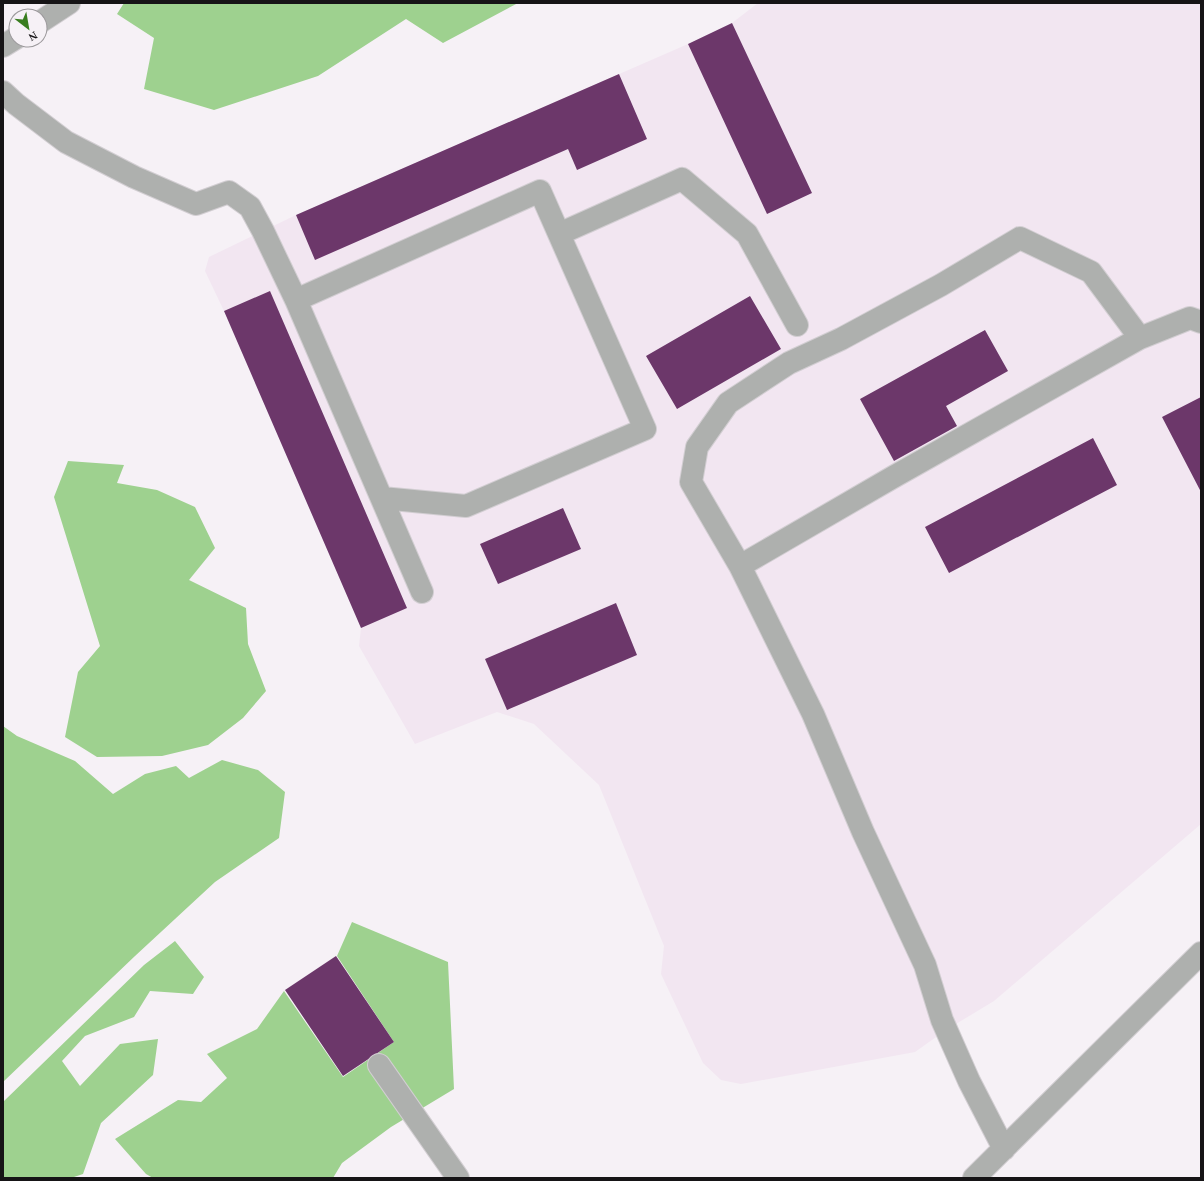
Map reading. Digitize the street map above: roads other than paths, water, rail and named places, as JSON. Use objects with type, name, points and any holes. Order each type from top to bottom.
[{"type":"street","points":[[48,17],[69,3]]},
{"type":"street","points":[[3,92],[16,104],[66,142],[134,176],[196,204],[229,192],[250,208],[263,231],[296,300],[422,592]]},
{"type":"street","points":[[559,234],[682,179],[747,234],[797,326]]},
{"type":"street","points":[[296,300],[540,191],[645,429],[466,506],[382,498]]},
{"type":"street","points":[[1004,1149],[968,1081],[942,1020],[925,964],[863,832],[813,714],[740,566],[690,482],[697,447],[728,403],[789,362],[841,339],[941,285],[1020,238],[1091,272],[1140,338]]},
{"type":"street","points":[[740,566],[1140,338],[1190,318],[1201,322]]},
{"type":"street","points":[[974,1178],[1201,953]]},
{"type":"street","points":[[379,1065],[458,1178]]}]
